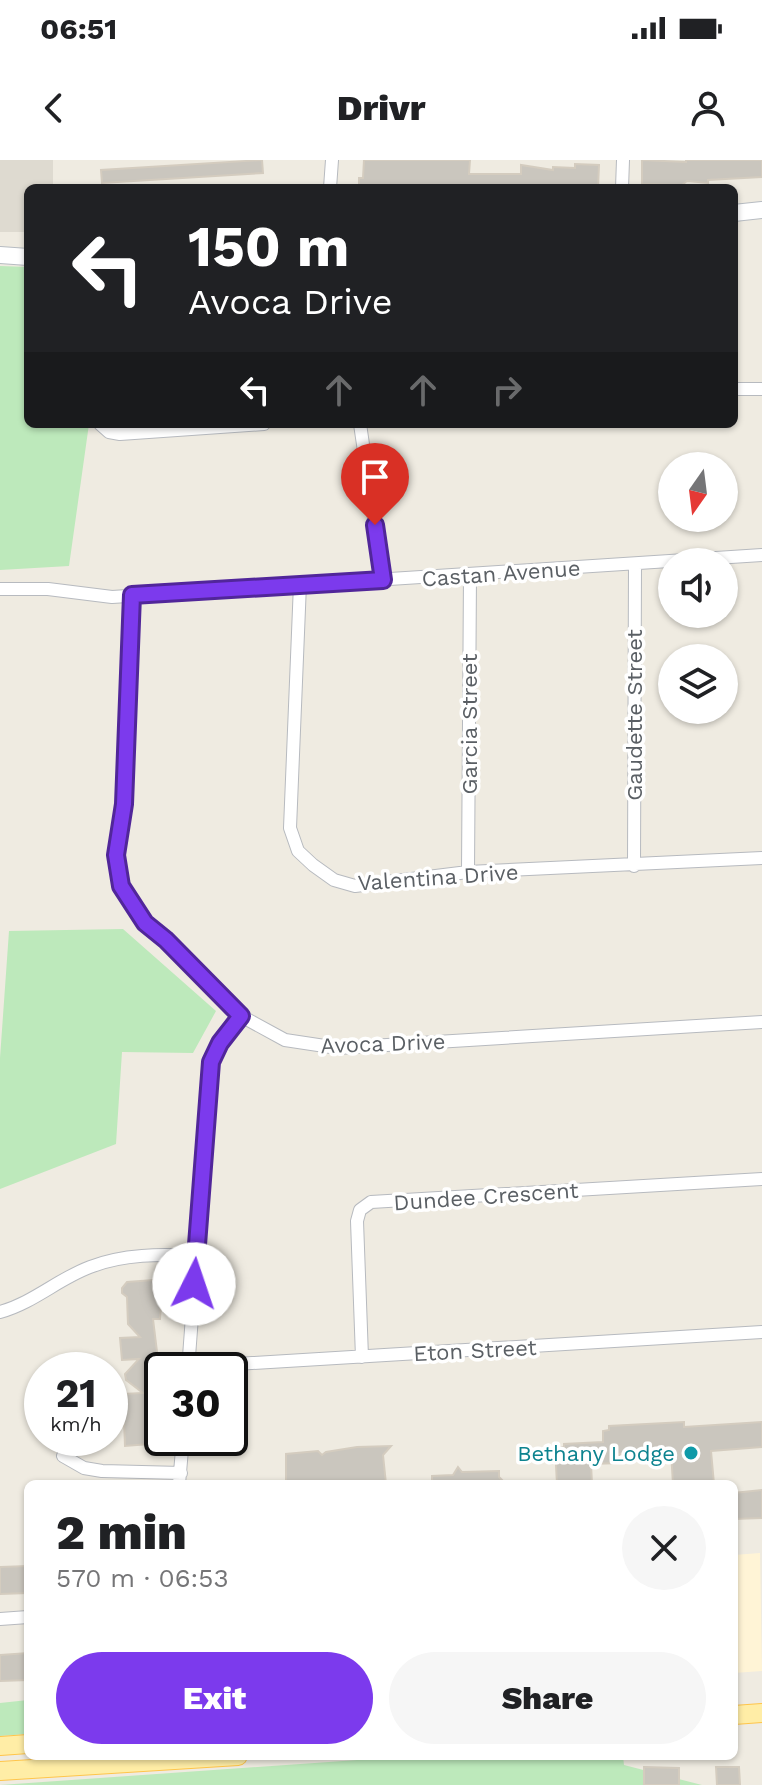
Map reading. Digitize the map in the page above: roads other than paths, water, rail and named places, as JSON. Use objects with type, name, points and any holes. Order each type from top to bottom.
[{"type":"main road","points":[[738,1715],[762,1713]]},
{"type":"main road","points":[[0,1746],[24,1744]]},
{"type":"main road","points":[[0,1771],[142,1760]]},
{"type":"street","points":[[330,184],[332,160]]},
{"type":"street","points":[[622,184],[623,160]]},
{"type":"street","points":[[738,213],[762,210]]},
{"type":"street","points":[[0,255],[24,257]]},
{"type":"street","points":[[738,389],[762,389]]},
{"type":"street","points":[[104,428],[120,434],[206,428]]},
{"type":"street","points":[[361,428],[383,580]]},
{"type":"street","name":"Castan Avenue","points":[[0,589],[48,589],[97,596],[132,595],[762,555]]},
{"type":"street","name":"Gaudette Street","points":[[634,866],[635,564]]},
{"type":"street","name":"Garcia Street","points":[[468,872],[470,575]]},
{"type":"street","name":"Valentina Drive","points":[[300,584],[290,828],[298,851],[334,880],[355,886],[468,872],[762,858]]},
{"type":"street","name":"Avoca Drive","points":[[132,595],[124,804],[116,855],[121,886],[145,923],[166,940],[241,1016],[285,1040],[338,1048],[762,1022]]},
{"type":"street","points":[[189,1352],[211,1062],[220,1043],[241,1016]]},
{"type":"street","name":"Dundee Crescent","points":[[362,1357],[357,1221],[360,1210],[371,1202],[762,1179]]},
{"type":"street","points":[[0,1312],[36,1297],[89,1267],[141,1256],[195,1256]]},
{"type":"street","name":"Eton Street","points":[[248,1365],[762,1332]]},
{"type":"street","points":[[63,1456],[84,1468],[180,1478],[182,1456]]},
{"type":"street","points":[[0,1619],[24,1617]]},
{"type":"place","name":"Bethany Lodge","points":[[691,1453]]}]
